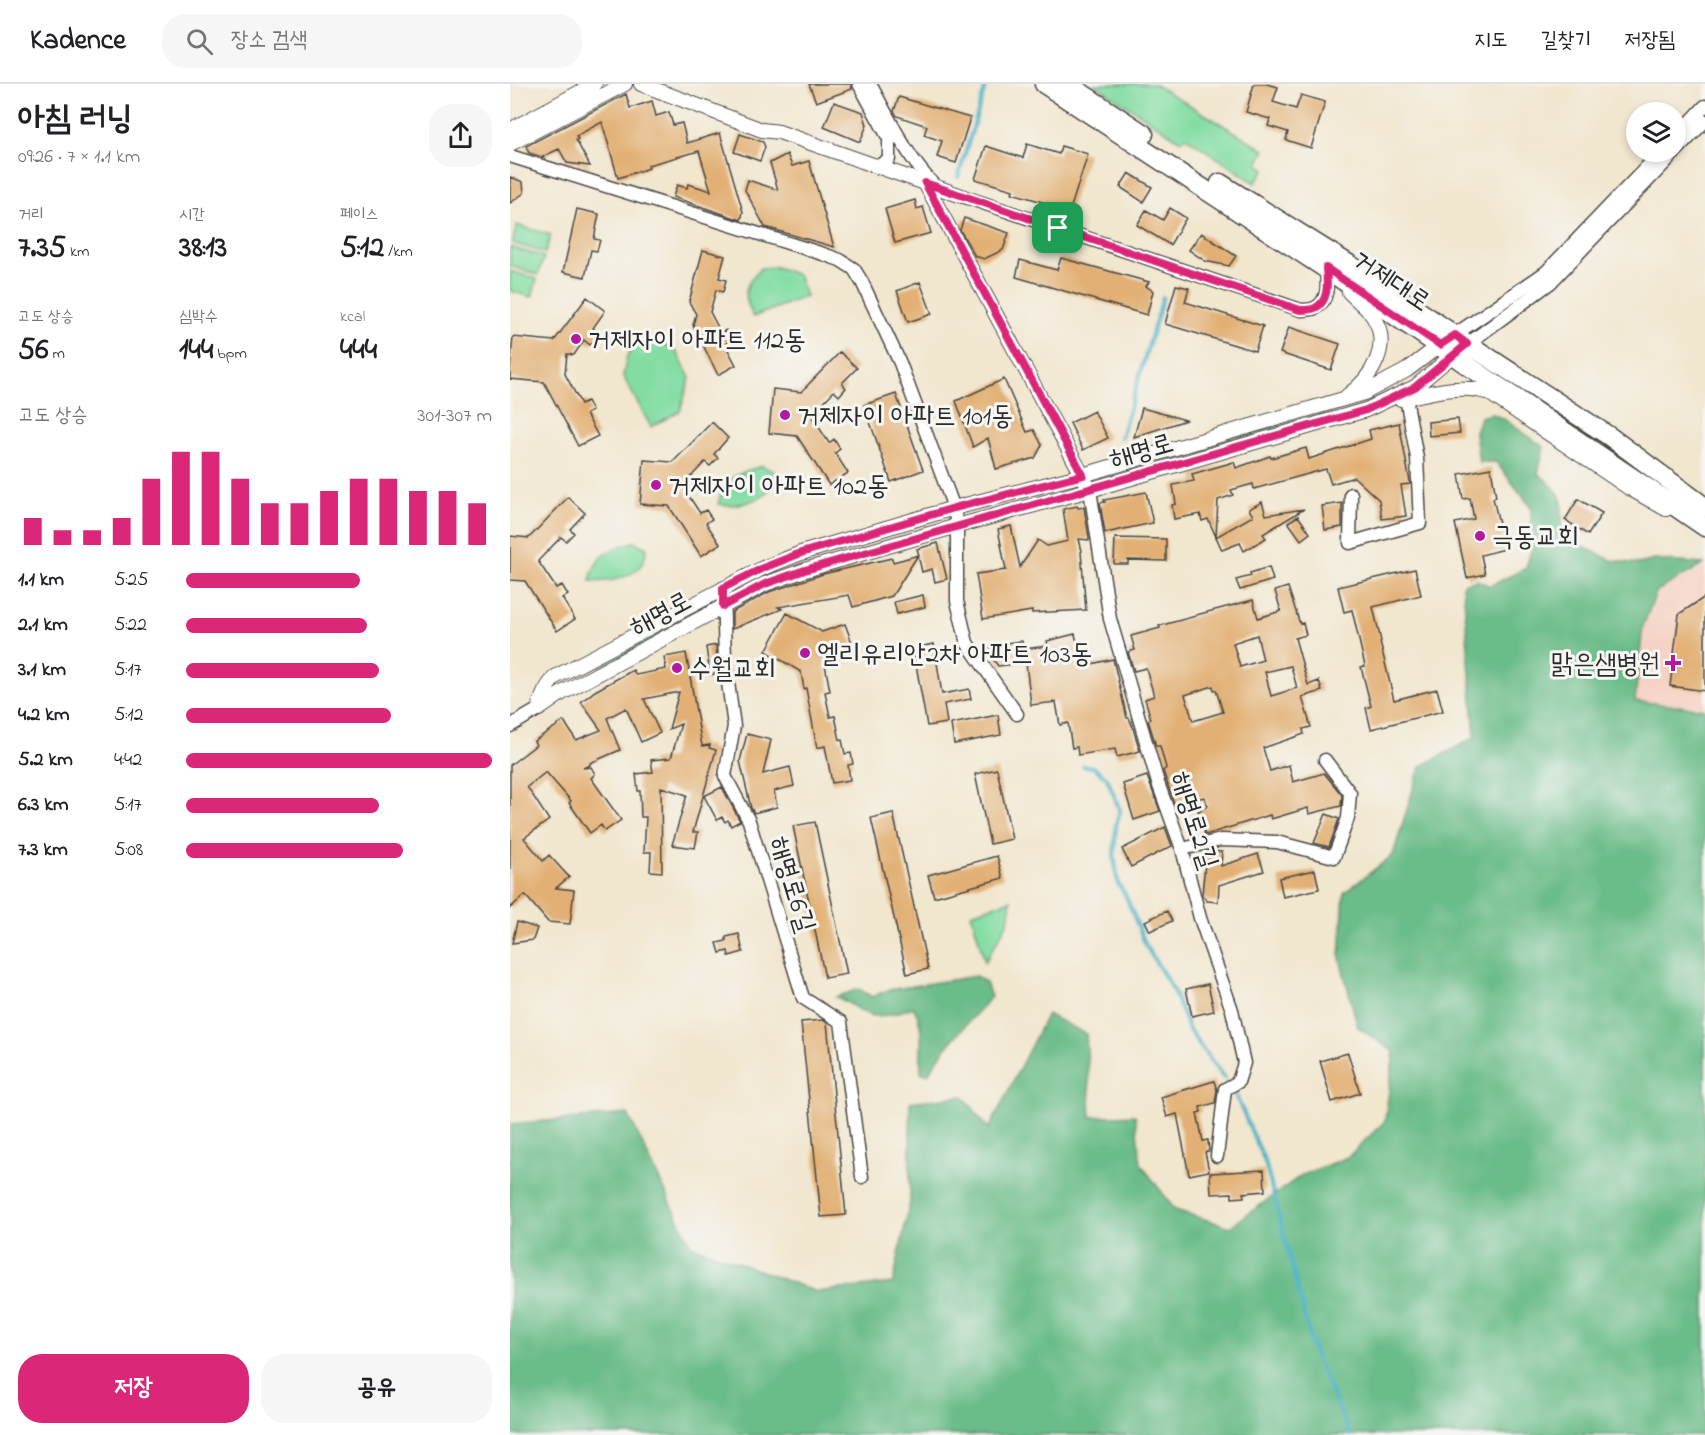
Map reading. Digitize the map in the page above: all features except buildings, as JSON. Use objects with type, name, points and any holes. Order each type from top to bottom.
[{"type":"main road","name":"거제대로","points":[[1044,84],[1326,268],[1609,436],[1705,507]]},
{"type":"main road","name":"거제대로","points":[[1068,84],[1352,266],[1454,344],[1705,528]]},
{"type":"street","points":[[510,130],[595,84]]},
{"type":"street","points":[[510,144],[625,84]]},
{"type":"street","points":[[640,84],[762,130],[771,129]]},
{"type":"street","points":[[661,84],[764,123],[771,129],[1300,310],[1315,308],[1324,300],[1328,287],[1326,268]]},
{"type":"street","points":[[859,84],[889,139],[889,159],[877,166]]},
{"type":"street","points":[[870,84],[912,158],[931,185],[1090,490]]},
{"type":"street","points":[[1686,126],[1705,106]]},
{"type":"street","points":[[1454,344],[1550,283],[1705,121]]},
{"type":"street","points":[[510,156],[824,254],[854,269],[890,338],[954,508],[957,526],[957,600],[967,643],[1017,714]]},
{"type":"street","points":[[1454,344],[1546,272],[1651,162]]},
{"type":"street","points":[[1326,268],[1372,316],[1380,335],[1379,355],[1370,373],[1359,387],[1340,400]]},
{"type":"street","name":"해명로","points":[[539,709],[541,699],[555,676],[763,568],[801,553],[954,508],[1083,475],[1364,393],[1454,344]]},
{"type":"street","name":"해명로","points":[[510,726],[562,693],[765,584],[795,573],[957,526],[1366,410],[1415,387],[1454,344]]},
{"type":"street","points":[[1381,404],[1461,388],[1476,388],[1489,393],[1629,489],[1705,528]]},
{"type":"street","points":[[1351,494],[1350,543],[1420,523],[1417,458],[1406,398]]},
{"type":"street","name":"해명로2길","points":[[1090,490],[1110,619],[1158,783],[1182,849],[1200,918],[1232,1010],[1245,1063],[1238,1082],[1225,1089],[1217,1156]]},
{"type":"street","name":"해명로6길","points":[[723,588],[725,661],[734,726],[725,776],[748,821],[803,998],[841,1022],[862,1177]]},
{"type":"street","points":[[1182,849],[1221,840],[1277,842],[1334,857],[1348,819],[1350,793],[1325,760]]},
{"type":"shaded area","name":"맑은샘병원","points":[[1705,567],[1705,707],[1636,700],[1645,626],[1660,591]]},
{"type":"green space","points":[[1094,84],[1154,84],[1265,150],[1258,164],[1265,169],[1255,183],[1186,137],[1181,141]]},
{"type":"green space","points":[[517,225],[551,235],[545,253],[512,243]]},
{"type":"green space","points":[[510,247],[544,257],[538,275],[510,266]]},
{"type":"green space","points":[[776,267],[798,275],[806,296],[753,317],[747,302],[747,286],[761,268]]},
{"type":"green space","points":[[510,271],[537,279],[532,297],[510,291]]},
{"type":"green space","points":[[658,341],[676,351],[690,378],[680,411],[651,427],[623,376],[627,356],[636,345]]},
{"type":"green space","points":[[1333,410],[1317,421],[1151,468],[1149,462]]},
{"type":"green space","points":[[1491,414],[1502,418],[1544,447],[1538,473],[1561,498],[1562,533],[1611,560],[1638,564],[1655,560],[1704,564],[1657,591],[1643,626],[1635,701],[1705,709],[1705,1435],[510,1435],[510,1124],[628,1114],[691,1245],[817,1292],[893,1283],[910,1202],[910,1102],[963,1096],[989,1129],[1047,1014],[1086,1034],[1091,1117],[1135,1115],[1141,1164],[1175,1210],[1230,1227],[1302,1175],[1348,1157],[1385,1121],[1394,1052],[1358,1027],[1340,959],[1344,893],[1393,855],[1420,767],[1475,737],[1463,584],[1477,580],[1490,586],[1526,568],[1532,547],[1531,507],[1496,462],[1479,462],[1475,432],[1480,417]]},
{"type":"green space","points":[[762,466],[775,472],[767,492],[747,502],[732,505],[718,504],[728,482],[745,471]]},
{"type":"green space","points":[[634,542],[647,548],[639,568],[619,579],[590,581],[596,564],[605,554],[617,547]]},
{"type":"green space","points":[[702,606],[704,611],[601,668],[598,663]]},
{"type":"green space","points":[[1011,900],[1008,922],[985,962],[971,913]]},
{"type":"green space","points":[[976,976],[986,983],[991,997],[947,1046],[928,1074],[921,1073],[921,1030],[913,1007],[892,1014],[875,1016],[836,997],[859,989],[872,997],[888,990]]},
{"type":"waterway","points":[[958,177],[986,85]]},
{"type":"waterway","points":[[1121,437],[1163,297]]},
{"type":"waterway","points":[[1083,766],[1093,767],[1107,778],[1120,811],[1116,825],[1114,856],[1118,884],[1125,894],[1146,946],[1172,988],[1189,1030],[1224,1078]]},
{"type":"waterway","points":[[1236,1096],[1265,1162],[1314,1353],[1350,1435]]},
{"type":"place","name":"거제자이 아파트 112동","points":[[576,339]]},
{"type":"place","name":"거제자이 아파트 101동","points":[[785,415]]},
{"type":"place","name":"거제자이 아파트 102동","points":[[656,485]]},
{"type":"place","name":"극동교회","points":[[1480,536]]},
{"type":"place","name":"엘리유리안2차 아파트 103동","points":[[805,653]]},
{"type":"place","name":"맑은샘병원","points":[[1673,663]]},
{"type":"place","name":"수월교회","points":[[677,668]]},
{"type":"route","points":[[925,183],[1058,228],[1300,310],[1315,308],[1324,300],[1328,287],[1326,268],[1440,345],[1455,335],[1467,344],[1415,387],[1366,410],[805,570],[765,584],[723,606],[723,588],[763,568],[801,553],[954,508],[1083,475],[925,183]]}]
